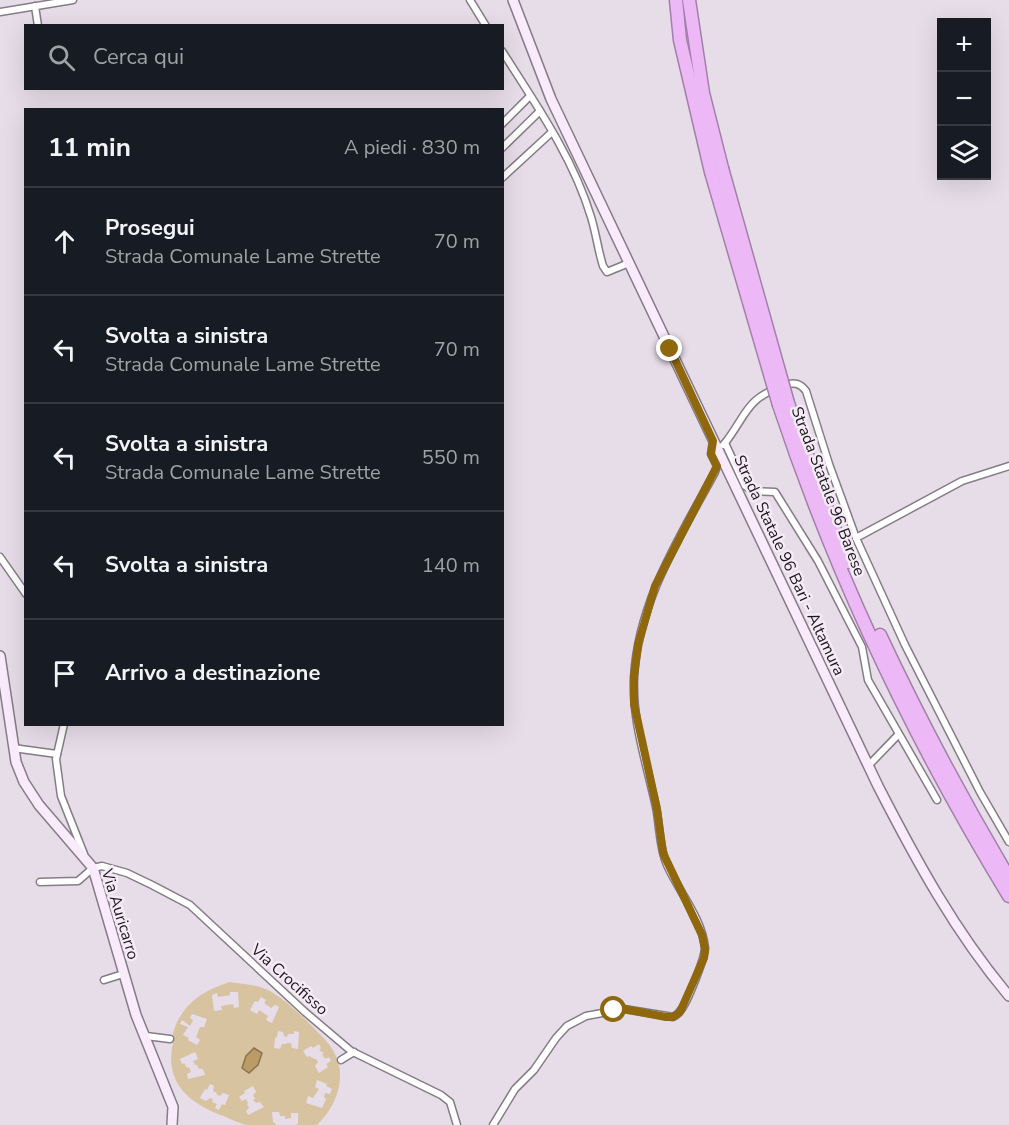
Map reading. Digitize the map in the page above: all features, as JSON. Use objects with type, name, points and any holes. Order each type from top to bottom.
[{"type":"highway","name":"Strada Statale 96 Barese","points":[[676,0],[680,40],[784,404],[801,473],[884,665],[943,782],[1009,896]]},
{"type":"highway","name":"Strada Statale 96 Barese","points":[[688,0],[716,170]]},
{"type":"highway","name":"Strada Statale 96 Barese","points":[[784,404],[852,576],[914,706],[1009,878]]},
{"type":"street","points":[[0,12],[45,2],[73,0]]},
{"type":"street","points":[[470,0],[485,24]]},
{"type":"street","name":"Strada Statale 96 Bari - Altamura","points":[[513,0],[551,99],[718,444],[868,766],[916,861],[943,906],[972,950],[1009,996]]},
{"type":"street","points":[[35,6],[38,24]]},
{"type":"street","points":[[504,54],[540,111],[574,174],[591,216],[603,266],[608,272],[629,263]]},
{"type":"street","points":[[504,122],[531,96]]},
{"type":"street","points":[[504,146],[540,111]]},
{"type":"street","points":[[504,176],[552,132]]},
{"type":"street","points":[[493,1125],[515,1089],[534,1070],[567,1026],[586,1016],[624,1009],[673,1017],[685,1004],[704,958],[702,935],[663,853],[657,809],[634,704],[634,676],[638,645],[655,586],[715,472],[717,466],[711,454],[748,408],[765,392],[795,383],[803,386],[810,400],[829,464],[856,538],[905,645],[980,792],[1009,842]]},
{"type":"street","points":[[718,444],[745,486],[753,491],[775,492],[818,561],[862,647],[868,680],[937,800]]},
{"type":"street","points":[[856,538],[962,481],[1009,466]]},
{"type":"street","points":[[0,557],[24,591]]},
{"type":"street","name":"Via Auricarro","points":[[0,656],[16,762],[24,782],[39,806],[90,864],[136,1016],[173,1107],[172,1125]]},
{"type":"street","points":[[40,882],[78,880],[90,864],[61,796],[56,759],[63,726]]},
{"type":"street","points":[[868,766],[898,735]]},
{"type":"street","points":[[13,748],[57,754]]},
{"type":"street","name":"Via Crocifisso","points":[[90,864],[127,873],[190,905],[305,1012],[354,1052],[441,1095],[450,1102],[457,1125]]},
{"type":"street","points":[[104,980],[123,974]]},
{"type":"street","points":[[146,1036],[170,1039]]},
{"type":"street","points":[[341,1060],[354,1052]]},
{"type":"shaded area","points":[[230,982],[256,986],[270,991],[298,1012],[331,1047],[339,1067],[339,1088],[331,1108],[317,1125],[296,1125],[298,1113],[291,1113],[291,1118],[285,1119],[285,1116],[280,1116],[279,1112],[272,1112],[273,1122],[276,1125],[242,1124],[201,1105],[182,1089],[175,1079],[172,1068],[171,1054],[174,1039],[172,1037],[175,1026],[193,1001]],"holes":[[[230,992],[238,992],[239,1007],[234,1008],[233,1004],[221,1006],[222,1010],[214,1011],[212,995],[217,993],[218,997],[230,995]],[[261,997],[266,1000],[264,1003],[271,1008],[275,1005],[279,1007],[272,1023],[266,1020],[268,1016],[259,1010],[257,1014],[250,1010],[255,1001],[258,1002]],[[192,1014],[207,1019],[204,1027],[200,1027],[196,1037],[200,1040],[197,1045],[183,1035],[188,1027],[180,1024],[182,1020],[190,1026],[193,1020],[190,1018]],[[278,1031],[283,1032],[287,1037],[288,1034],[294,1034],[294,1031],[299,1032],[298,1049],[292,1048],[291,1043],[282,1044],[280,1049],[274,1048]],[[319,1044],[321,1048],[319,1050],[324,1053],[322,1054],[325,1059],[329,1057],[331,1061],[326,1064],[328,1067],[319,1073],[315,1066],[318,1062],[316,1059],[307,1057],[303,1051],[311,1046],[313,1048]],[[195,1052],[198,1059],[193,1061],[199,1069],[203,1069],[205,1075],[188,1079],[187,1074],[191,1072],[189,1067],[182,1064],[180,1059]],[[317,1080],[332,1089],[330,1094],[325,1093],[326,1099],[322,1108],[306,1103],[308,1096],[313,1098],[319,1089],[315,1087]],[[210,1084],[214,1086],[213,1091],[216,1094],[229,1095],[225,1105],[222,1104],[219,1110],[215,1108],[217,1104],[212,1102],[213,1099],[206,1101],[200,1098]],[[253,1086],[256,1092],[253,1100],[256,1103],[260,1102],[264,1107],[248,1115],[246,1111],[249,1108],[248,1103],[246,1099],[242,1101],[239,1097]]]},
{"type":"shaded area","points":[[254,1048],[262,1053],[258,1065],[249,1073],[242,1068],[246,1056]]},
{"type":"route","points":[[614,1010],[624,1009],[673,1017],[685,1004],[704,958],[705,949],[702,935],[690,907],[663,853],[657,809],[634,704],[634,676],[638,645],[648,605],[655,586],[717,466],[711,454],[713,441],[670,349]]}]
